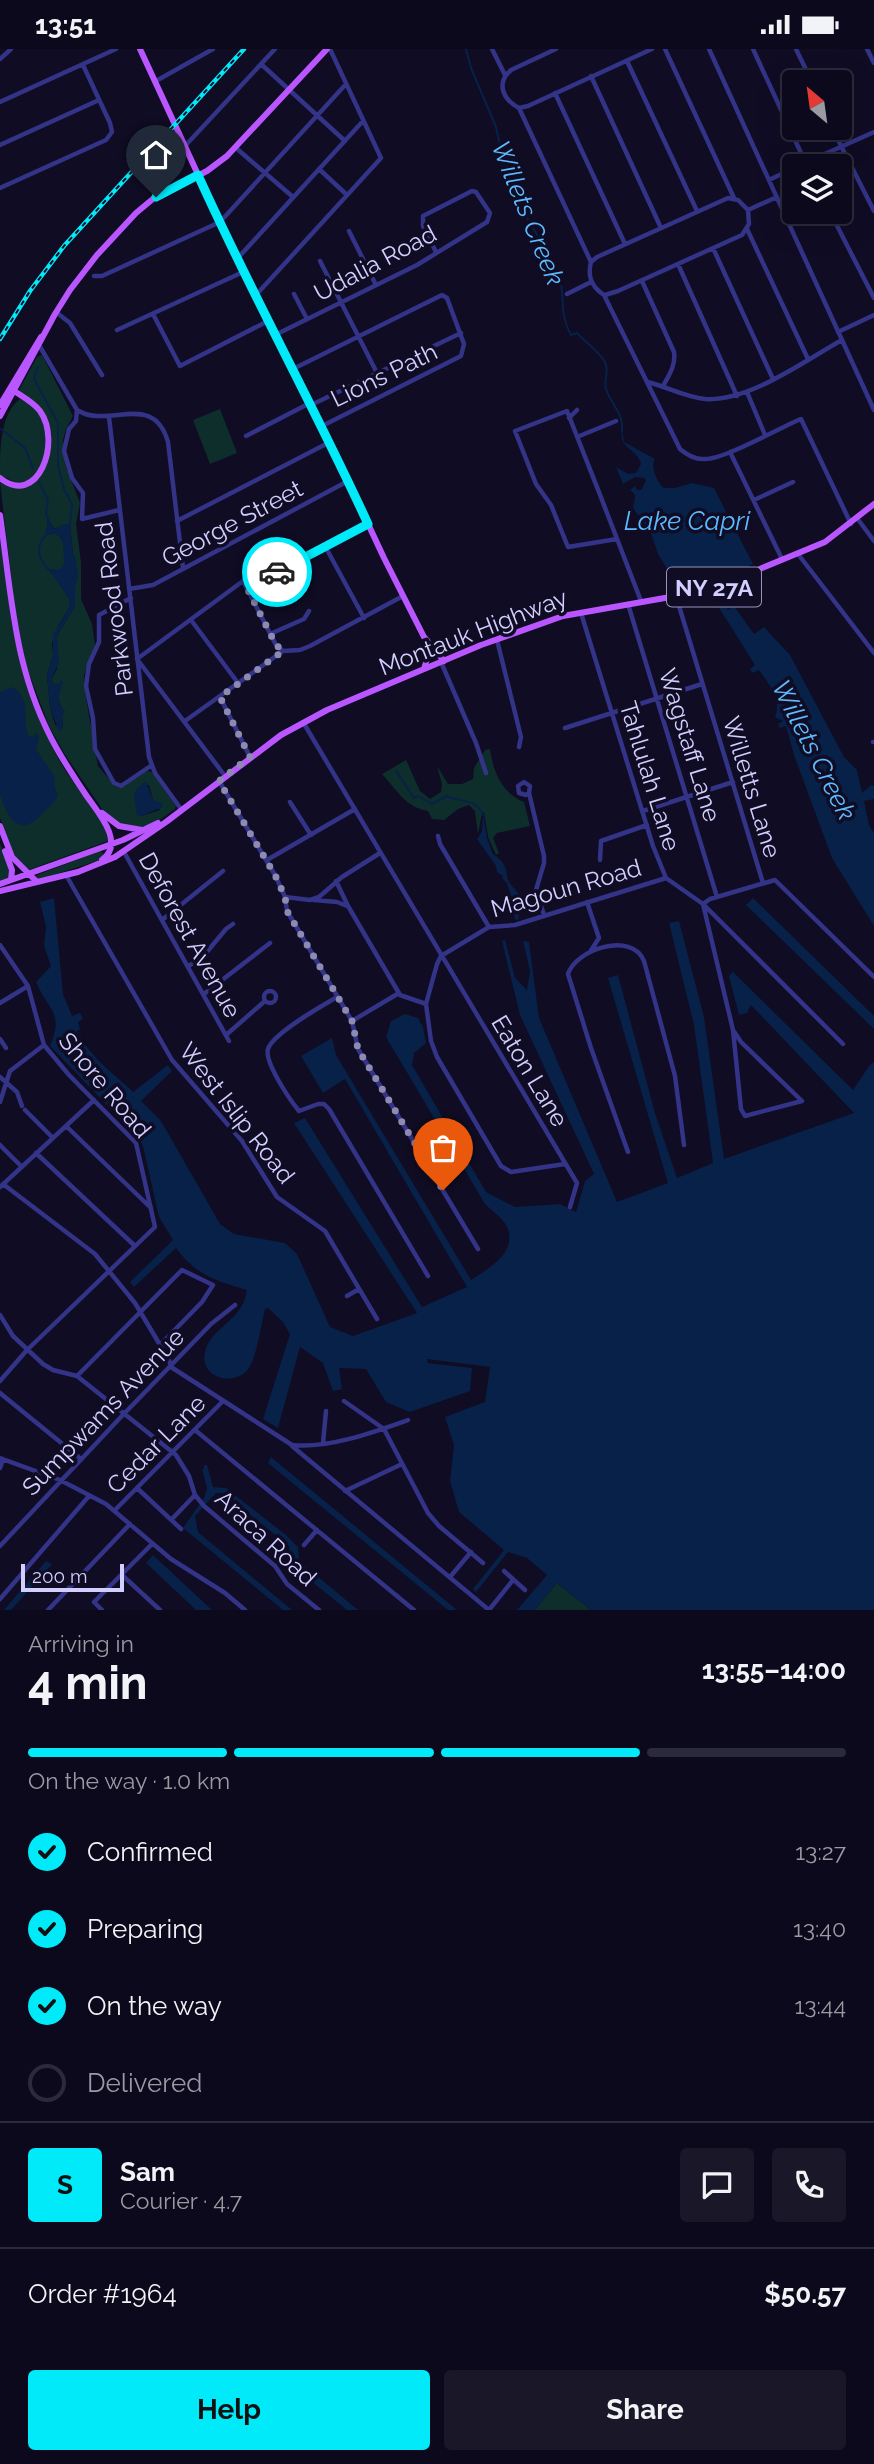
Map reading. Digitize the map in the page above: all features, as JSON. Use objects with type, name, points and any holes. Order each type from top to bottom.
[{"type":"main road","points":[[140,49],[243,272],[330,442],[424,637],[428,655],[424,670]]},
{"type":"main road","points":[[0,415],[46,330],[85,270],[136,213],[161,193],[218,164],[329,49]]},
{"type":"main road","points":[[0,405],[38,344]]},
{"type":"main road","points":[[14,391],[17,375]]},
{"type":"main road","points":[[0,478],[12,485],[27,483],[37,475],[47,456],[50,443],[46,423],[38,409],[14,391]]},
{"type":"main road","points":[[0,415],[13,400],[25,397]]},
{"type":"main road","name":"Montauk Highway","points":[[2,888],[66,875],[92,867],[124,852],[302,721],[497,639],[580,612],[715,587],[825,542],[874,504]]},
{"type":"main road","points":[[0,515],[12,614],[23,667],[45,726],[105,822],[111,845],[104,860],[92,867]]},
{"type":"main road","points":[[424,637],[437,651],[440,662]]},
{"type":"main road","points":[[428,655],[437,651]]},
{"type":"main road","points":[[428,655],[440,662]]},
{"type":"main road","points":[[77,781],[113,823],[128,829],[148,829]]},
{"type":"main road","name":"Montauk Highway","points":[[27,874],[111,845],[148,829],[181,809]]},
{"type":"main road","points":[[0,826],[12,857],[37,882]]},
{"type":"main road","points":[[0,836],[12,870],[11,880]]},
{"type":"main road","points":[[100,848],[104,852],[104,860]]},
{"type":"main road","name":"NY 27A","points":[[2,888],[11,880],[27,874]]},
{"type":"street","points":[[0,59],[10,49]]},
{"type":"street","points":[[0,102],[116,49]]},
{"type":"street","points":[[156,81],[214,49]]},
{"type":"street","points":[[185,146],[275,49]]},
{"type":"street","points":[[255,296],[381,158],[329,49]]},
{"type":"street","points":[[492,49],[505,75],[503,95],[519,108],[591,263],[591,282],[604,295],[680,449],[688,455],[705,460],[716,458],[801,419],[851,524]]},
{"type":"street","points":[[535,49],[539,57]]},
{"type":"street","points":[[505,75],[556,49]]},
{"type":"street","points":[[519,108],[652,49]]},
{"type":"street","points":[[665,49],[734,198],[748,210]]},
{"type":"street","points":[[709,49],[874,409]]},
{"type":"street","points":[[753,49],[801,154]]},
{"type":"street","points":[[796,49],[806,70]]},
{"type":"street","points":[[867,49],[874,63]]},
{"type":"street","points":[[627,61],[697,211]]},
{"type":"street","points":[[261,64],[345,141]]},
{"type":"street","points":[[0,188],[110,137],[111,128],[83,65]]},
{"type":"street","points":[[591,76],[661,228]]},
{"type":"street","points":[[94,276],[102,276],[220,222],[346,84]]},
{"type":"street","points":[[555,93],[625,244]]},
{"type":"street","points":[[0,145],[99,100]]},
{"type":"street","points":[[237,259],[363,121]]},
{"type":"street","points":[[827,154],[874,132]]},
{"type":"street","points":[[837,140],[874,211]]},
{"type":"street","points":[[236,148],[293,197]]},
{"type":"street","points":[[319,169],[347,195]]},
{"type":"street","points":[[769,180],[782,174]]},
{"type":"street","name":"Udalia Road","points":[[275,335],[417,265],[487,222],[490,219],[486,205],[476,192],[472,191],[427,213],[421,221],[436,252]]},
{"type":"street","points":[[748,210],[777,197]]},
{"type":"street","points":[[591,263],[697,211],[734,198]]},
{"type":"street","points":[[748,210],[747,229],[808,359]]},
{"type":"street","points":[[836,224],[874,298]]},
{"type":"street","points":[[604,295],[642,281],[742,235],[747,229]]},
{"type":"street","points":[[349,231],[376,285]]},
{"type":"street","points":[[713,248],[773,379]]},
{"type":"street","points":[[320,261],[377,373]]},
{"type":"street","points":[[678,264],[737,396]]},
{"type":"street","points":[[117,330],[243,272]]},
{"type":"street","points":[[642,281],[674,352],[673,368],[663,386]]},
{"type":"street","points":[[566,294],[591,282]]},
{"type":"street","points":[[294,294],[307,319]]},
{"type":"street","points":[[246,436],[461,333],[447,298],[442,295],[293,370]]},
{"type":"street","points":[[57,312],[71,323],[102,375]]},
{"type":"street","points":[[153,314],[180,366],[268,321]]},
{"type":"street","points":[[838,332],[874,315]]},
{"type":"street","name":"Lions Path","points":[[322,426],[461,356],[464,344],[461,333]]},
{"type":"street","points":[[648,382],[698,398],[737,396],[842,340]]},
{"type":"street","points":[[38,344],[76,410],[86,416],[108,417],[130,412],[161,425],[168,442],[183,568]]},
{"type":"street","points":[[747,392],[765,435]]},
{"type":"street","points":[[76,410],[76,421],[69,429],[64,451],[72,478],[83,493],[82,519],[119,510]]},
{"type":"street","points":[[569,418],[577,410]]},
{"type":"street","points":[[617,539],[568,547],[551,505],[536,484],[515,431],[566,411],[577,437],[617,539],[641,601]]},
{"type":"street","points":[[76,421],[83,421],[86,416]]},
{"type":"street","points":[[96,416],[110,428]]},
{"type":"street","name":"Parkwood Road","points":[[108,417],[152,765],[181,809]]},
{"type":"street","points":[[577,437],[616,421]]},
{"type":"street","points":[[177,521],[330,442]]},
{"type":"street","points":[[730,451],[782,559]]},
{"type":"street","name":"George Street","points":[[129,589],[153,585],[348,481]]},
{"type":"street","points":[[754,500],[793,482]]},
{"type":"street","points":[[857,518],[874,541]]},
{"type":"street","points":[[247,588],[368,524]]},
{"type":"street","points":[[325,547],[364,618]]},
{"type":"street","points":[[797,553],[874,653]]},
{"type":"street","points":[[283,651],[276,645],[243,581],[137,659],[185,721],[222,779],[267,860],[285,897],[287,911],[352,1021],[358,1049],[478,1249]]},
{"type":"street","points":[[185,721],[283,651],[300,650],[310,646],[403,596]]},
{"type":"street","name":"Willetts Lane","points":[[676,596],[763,883],[775,880],[874,977]]},
{"type":"street","points":[[131,598],[99,615],[99,642],[89,664],[86,686],[93,718],[95,749],[114,783],[121,786],[152,765]]},
{"type":"street","name":"Wagstaff Lane","points":[[628,603],[718,897]]},
{"type":"street","points":[[270,634],[304,619],[309,611]]},
{"type":"street","name":"Tahlulah Lane","points":[[580,612],[660,867],[666,878],[704,904],[843,1044]]},
{"type":"street","points":[[191,620],[238,683]]},
{"type":"street","points":[[497,639],[521,737],[519,747]]},
{"type":"street","points":[[440,662],[486,773]]},
{"type":"street","points":[[565,728],[702,684]]},
{"type":"street","points":[[220,697],[250,757]]},
{"type":"street","name":"Eaton Lane","points":[[302,721],[577,1183],[570,1207]]},
{"type":"street","points":[[643,811],[733,782]]},
{"type":"street","points":[[529,793],[544,856],[536,890],[544,915]]},
{"type":"street","points":[[290,802],[311,835]]},
{"type":"street","points":[[267,860],[355,809]]},
{"type":"street","points":[[600,860],[601,841],[647,825]]},
{"type":"street","points":[[438,836],[440,844],[489,927]]},
{"type":"street","name":"Deforest Avenue","points":[[124,852],[229,1041]]},
{"type":"street","points":[[313,899],[380,853]]},
{"type":"street","points":[[162,920],[223,871]]},
{"type":"street","name":"West Islip Road","points":[[66,875],[172,1060],[242,1141],[277,1197],[326,1231],[377,1319]]},
{"type":"street","name":"Magoun Road","points":[[442,956],[489,927],[515,925],[666,878]]},
{"type":"street","points":[[336,881],[399,993],[426,1004]]},
{"type":"street","points":[[733,1030],[741,1042],[803,1101],[745,1117],[741,1109],[733,1030],[704,904],[763,883]]},
{"type":"street","points":[[285,897],[337,902],[348,906]]},
{"type":"street","points":[[587,902],[599,938],[611,947]]},
{"type":"street","points":[[189,966],[206,953],[233,924]]},
{"type":"street","points":[[590,952],[599,938]]},
{"type":"street","points":[[204,994],[270,943]]},
{"type":"street","name":"Shore Road","points":[[0,945],[28,986],[44,1045],[69,1075],[136,1143],[152,1208]]},
{"type":"street","points":[[628,1152],[568,981],[570,966],[576,960],[590,952],[611,947],[631,946],[641,954],[644,961],[675,1076],[684,1145]]},
{"type":"street","points":[[442,956],[437,964],[426,1004],[431,1041],[437,1057],[501,1165],[511,1172],[565,1164]]},
{"type":"street","points":[[0,1003],[28,986]]},
{"type":"street","points":[[352,1021],[399,993]]},
{"type":"street","points":[[337,997],[274,1040],[269,1047],[269,1063],[299,1111],[318,1104],[324,1104],[329,1109],[428,1276]]},
{"type":"street","points":[[226,1035],[265,1001]]},
{"type":"street","points":[[0,1039],[6,1048]]},
{"type":"street","points":[[44,1045],[0,1077],[17,1092],[24,1108],[53,1138]]},
{"type":"street","points":[[0,1102],[10,1071]]},
{"type":"street","points":[[94,1100],[2,1186],[95,1254],[141,1311],[171,1367],[292,1445],[489,1610],[513,1580]]},
{"type":"street","points":[[0,1381],[27,1350],[155,1227],[152,1208],[66,1126]]},
{"type":"street","points":[[0,1145],[22,1167]]},
{"type":"street","points":[[36,1153],[135,1246]]},
{"type":"street","points":[[77,1376],[182,1270],[213,1285],[202,1302],[160,1345]]},
{"type":"street","points":[[347,1296],[359,1289]]},
{"type":"street","name":"Sumpwams Avenue","points":[[0,1546],[211,1324],[235,1305]]},
{"type":"street","points":[[0,1315],[13,1336],[43,1364],[53,1370],[77,1376],[172,1453]]},
{"type":"street","points":[[0,1393],[80,1459]]},
{"type":"street","points":[[344,1401],[384,1429],[431,1517],[484,1563]]},
{"type":"street","name":"Cedar Lane","points":[[114,1511],[222,1402]]},
{"type":"street","points":[[323,1443],[326,1411]]},
{"type":"street","points":[[292,1445],[360,1436],[408,1420]]},
{"type":"street","points":[[195,1430],[414,1610]]},
{"type":"street","name":"Araca Road","points":[[172,1453],[184,1467],[195,1495],[202,1504],[275,1566],[287,1584],[319,1610]]},
{"type":"street","points":[[0,1468],[2,1458]]},
{"type":"street","name":"Cedar Lane","points":[[2,1458],[60,1480],[114,1511],[186,1570],[225,1593],[245,1610]]},
{"type":"street","points":[[345,1491],[402,1464]]},
{"type":"street","points":[[137,1488],[181,1529]]},
{"type":"street","points":[[170,1520],[195,1495]]},
{"type":"street","points":[[0,1599],[89,1496]]},
{"type":"street","points":[[48,1610],[130,1524]]},
{"type":"street","points":[[304,1545],[317,1530]]},
{"type":"street","points":[[102,1610],[94,1602],[152,1544]]},
{"type":"street","points":[[450,1577],[471,1552]]},
{"type":"street","points":[[504,1571],[525,1590]]},
{"type":"street","points":[[122,1575],[160,1610]]},
{"type":"green space","points":[[42,355],[73,416],[63,440],[66,467],[80,503],[76,524],[81,562],[81,599],[92,624],[95,645],[84,675],[85,692],[98,766],[115,786],[120,788],[147,771],[152,772],[176,806],[150,827],[125,827],[104,812],[49,726],[27,668],[16,618],[0,482],[11,487],[22,487],[31,482],[46,463],[50,451],[48,422],[19,390],[37,357]],"holes":[[[48,520],[55,529],[70,524],[75,556],[75,606],[57,636],[57,669],[51,680],[54,685],[59,684],[59,699],[65,712],[62,715],[63,727],[55,725],[47,675],[53,656],[52,643],[69,608],[69,599],[50,570],[61,569],[65,565],[65,552],[59,536],[55,533],[48,535],[46,532]],[[149,785],[153,800],[160,810],[141,816],[138,788]]]},
{"type":"green space","points":[[20,399],[32,404],[46,426],[44,464],[30,481],[18,484],[0,475],[0,465],[1,444],[8,413]]},
{"type":"green space","points":[[220,409],[237,453],[210,464],[193,420]]},
{"type":"green space","points":[[0,527],[13,630],[25,681],[58,757],[97,813],[108,841],[28,870],[14,856],[0,818]]},
{"type":"green space","points":[[490,749],[493,766],[500,781],[510,793],[524,802],[530,826],[497,833],[493,838],[499,853],[496,855],[488,837],[484,812],[478,834],[475,811],[469,805],[458,809],[444,820],[432,819],[428,811],[413,806],[402,797],[382,774],[406,760],[420,791],[430,799],[441,792],[442,784],[437,766],[448,784],[462,784],[473,779],[474,768],[485,750]]},
{"type":"green space","points":[[0,843],[11,871],[9,879],[0,883]]},
{"type":"green space","points":[[100,851],[104,854],[100,860],[38,880],[35,878],[37,875]]},
{"type":"green space","points":[[557,1583],[591,1610],[535,1610]]},
{"type":"water","name":"Lake Capri","points":[[622,430],[624,442],[655,459],[655,474],[664,488],[692,483],[714,488],[753,564],[719,580],[690,588],[685,588],[669,572],[658,554],[650,531],[633,508],[635,496],[630,490],[635,486],[637,490],[641,490],[646,481],[644,478],[635,477],[623,484],[616,467],[628,474],[636,473],[641,464],[625,445],[623,441],[622,436]]},
{"type":"water","points":[[48,519],[54,529],[70,524],[78,576],[75,606],[57,636],[59,662],[51,680],[54,685],[61,680],[63,682],[59,701],[65,712],[62,715],[63,727],[59,732],[50,707],[47,675],[53,656],[53,635],[69,608],[69,599],[49,569],[61,569],[65,562],[63,542],[55,533],[48,535],[46,532]]},
{"type":"water","points":[[717,593],[728,610],[734,606],[754,634],[764,627],[790,655],[844,757],[857,770],[862,793],[871,785],[874,786],[874,799],[864,801],[869,825],[874,833],[874,926],[832,858],[786,726],[780,728],[778,724],[783,721],[775,717],[776,698],[759,670],[752,673],[750,669],[755,665],[711,595]]},
{"type":"water","points":[[12,687],[22,697],[29,736],[33,737],[36,732],[39,739],[36,749],[54,776],[58,795],[36,820],[22,825],[11,819],[0,794],[0,692]]},
{"type":"water","points":[[146,781],[153,800],[162,803],[163,807],[141,816],[137,815],[134,796],[136,789]]},
{"type":"water","points":[[483,813],[493,854],[503,863],[509,882],[520,896],[522,906],[518,907],[519,919],[515,920],[507,883],[477,839],[482,831]]},
{"type":"water","points":[[54,898],[63,994],[72,1016],[80,1013],[83,1019],[78,1022],[80,1029],[77,1031],[88,1049],[133,1092],[168,1065],[172,1071],[141,1101],[161,1121],[220,1224],[234,1234],[285,1243],[297,1254],[330,1327],[353,1336],[417,1313],[294,1123],[305,1118],[422,1307],[467,1287],[345,1079],[323,1093],[301,1056],[332,1038],[336,1055],[471,1280],[499,1260],[508,1246],[508,1229],[485,1204],[386,1037],[391,1021],[405,1014],[418,1018],[423,1027],[426,1043],[414,1053],[412,1065],[486,1192],[515,1207],[560,1204],[576,1212],[585,1181],[594,1174],[520,1015],[502,941],[505,940],[515,978],[527,990],[530,971],[523,941],[529,942],[539,1018],[617,1202],[668,1183],[608,978],[618,975],[655,1113],[677,1178],[713,1163],[694,1025],[669,923],[679,921],[704,1017],[724,1159],[854,1113],[751,1005],[747,1013],[739,1015],[729,976],[733,972],[853,1090],[874,1062],[874,1610],[591,1610],[557,1583],[535,1610],[517,1610],[547,1575],[527,1558],[508,1552],[476,1592],[473,1589],[504,1550],[459,1512],[450,1481],[454,1445],[445,1417],[485,1402],[490,1367],[427,1359],[428,1363],[472,1368],[470,1391],[410,1412],[386,1402],[366,1369],[339,1368],[342,1389],[333,1391],[323,1363],[300,1347],[278,1428],[263,1419],[290,1334],[283,1322],[268,1308],[265,1309],[257,1348],[249,1368],[235,1378],[219,1377],[207,1368],[207,1345],[238,1311],[247,1290],[207,1276],[191,1265],[176,1248],[134,1287],[130,1282],[173,1240],[159,1217],[143,1146],[137,1136],[50,1046],[56,1026],[55,1019],[36,982],[51,966],[44,946],[46,927],[40,902]]},
{"type":"water","points":[[753,898],[874,1016],[874,1029],[746,905]]},
{"type":"water","points":[[271,1457],[457,1610],[448,1610],[268,1463]]},
{"type":"water","points":[[207,1465],[213,1487],[226,1488],[286,1535],[298,1547],[299,1561],[358,1610],[347,1610],[295,1568],[292,1565],[289,1546],[223,1493],[216,1493],[195,1516],[198,1532],[292,1610],[283,1610],[183,1528],[204,1498],[207,1488],[202,1469]]},
{"type":"water","points":[[153,1555],[212,1610],[196,1610],[146,1563]]},
{"type":"water","points":[[46,1561],[52,1564],[11,1610],[4,1610]]},
{"type":"waterway","name":"Willets Creek","points":[[466,49],[471,68],[496,127],[504,164],[519,202],[559,276],[567,327],[571,335],[577,333],[605,362],[606,389],[619,414],[622,431]]},
{"type":"waterway","points":[[38,367],[34,379],[58,423],[58,466],[64,489],[72,504],[70,524]]},
{"type":"waterway","points":[[1,429],[25,448],[33,468]]},
{"type":"waterway","points":[[39,482],[48,500],[46,513],[49,521]]},
{"type":"waterway","points":[[48,533],[41,542],[39,551],[49,570]]},
{"type":"waterway","points":[[396,771],[414,798],[418,796],[432,804],[447,796],[477,806],[483,815]]},
{"type":"railway","points":[[0,339],[30,291],[64,246],[244,49]]},
{"type":"way so far","points":[[277,572],[247,588],[276,645],[283,651],[220,697],[250,757],[219,781],[275,875],[285,897],[287,911],[352,1021],[358,1049],[443,1190]]},
{"type":"route","points":[[156,197],[198,175],[368,524],[277,572]]}]
